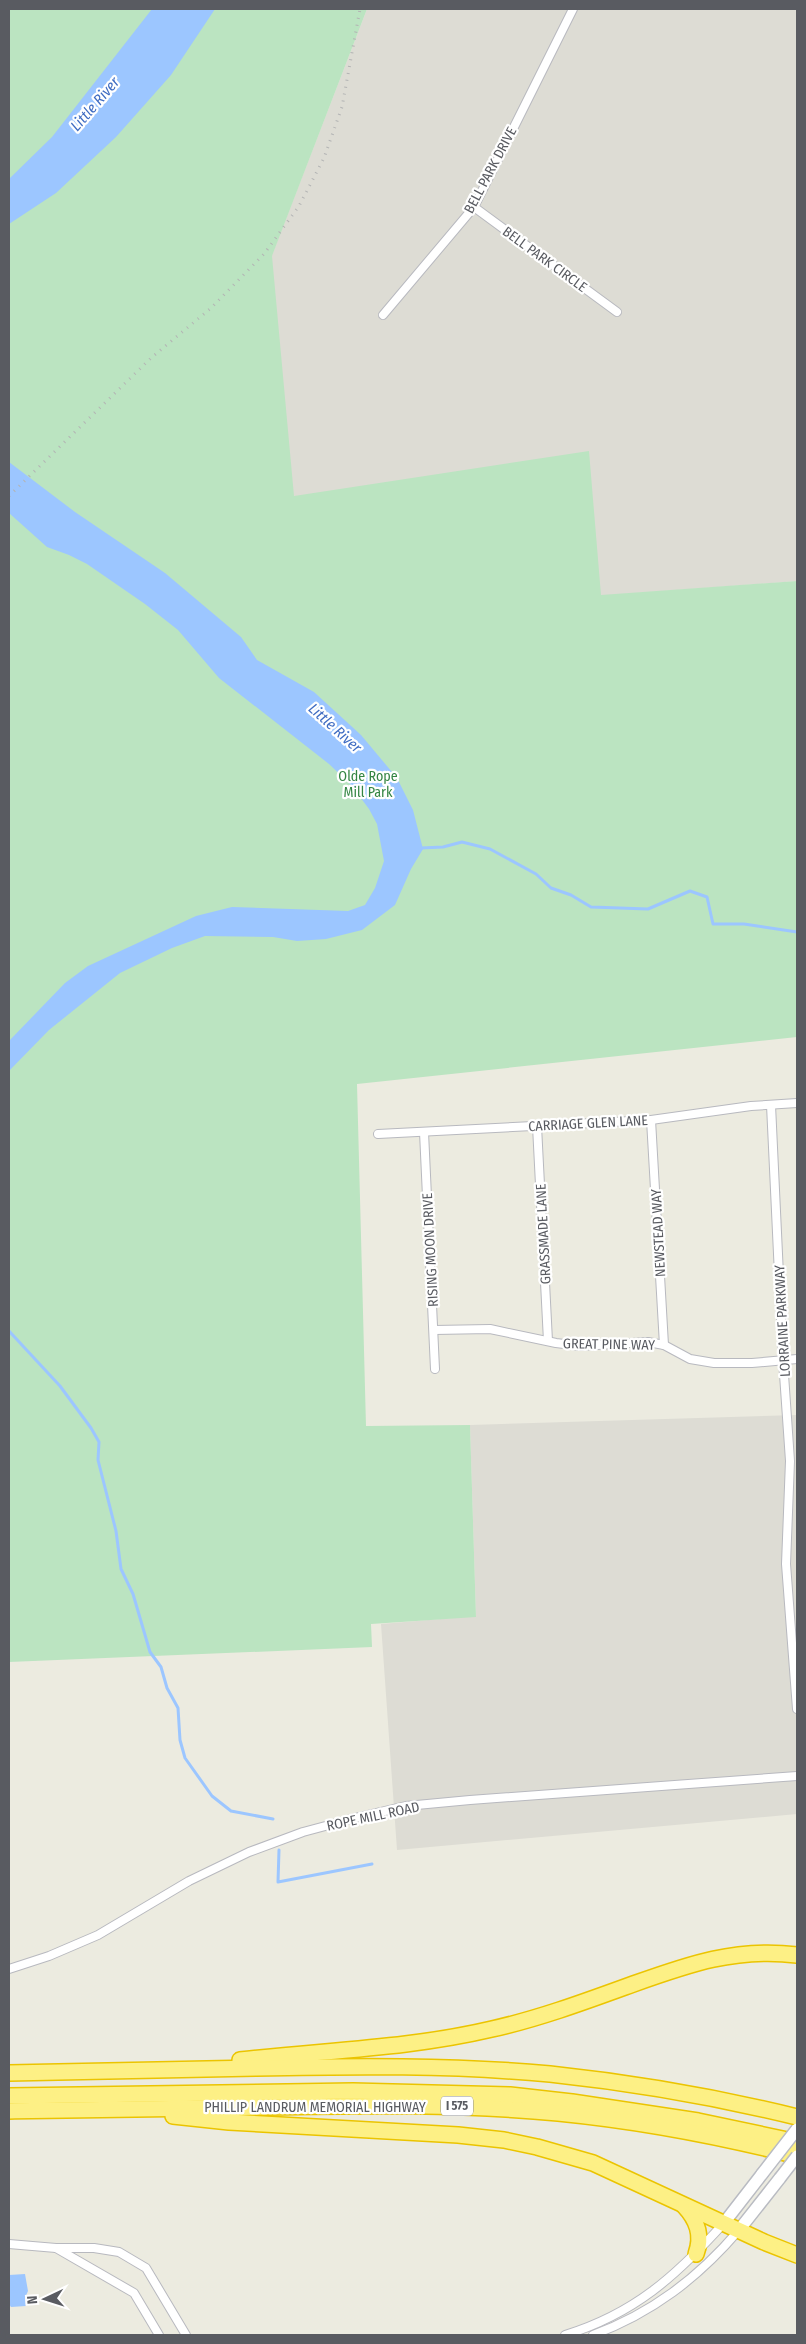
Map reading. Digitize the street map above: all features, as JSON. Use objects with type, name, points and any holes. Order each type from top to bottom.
[{"type":"highway","points":[[150,2070],[261,2058],[386,2048],[449,2038],[494,2028],[565,2008],[710,1959],[737,1953],[762,1952],[797,1955]]},
{"type":"highway","points":[[9,2073],[432,2067],[549,2074],[693,2094],[797,2117]]},
{"type":"highway","points":[[9,2096],[353,2091],[501,2094],[633,2110],[698,2121],[797,2142]]},
{"type":"highway","name":"PHILLIP LANDRUM MEMORIAL HIGHWAY","points":[[9,2110],[389,2105],[457,2106],[558,2113],[698,2134],[797,2156]]},
{"type":"highway","points":[[113,2109],[229,2122],[413,2132],[504,2140],[571,2155],[594,2163],[797,2255]]},
{"type":"highway","points":[[681,2204],[695,2220],[698,2228],[699,2246],[696,2254]]},
{"type":"main road","points":[[724,2223],[797,2129]]},
{"type":"main road","points":[[739,2230],[797,2156]]},
{"type":"street","name":"BELL PARK DRIVE","points":[[384,315],[474,207],[573,9]]},
{"type":"street","name":"BELL PARK CIRCLE","points":[[474,207],[617,312]]},
{"type":"street","name":"CARRIAGE GLEN LANE","points":[[378,1134],[651,1120],[797,1103]]},
{"type":"street","name":"LORRAINE PARKWAY","points":[[770,1105],[790,1461],[786,1564],[797,1709]]},
{"type":"street","name":"NEWSTEAD WAY","points":[[651,1120],[664,1345]]},
{"type":"street","name":"GRASSMADE LANE","points":[[537,1126],[548,1342]]},
{"type":"street","name":"RISING MOON DRIVE","points":[[424,1132],[436,1369]]},
{"type":"street","name":"GREAT PINE WAY","points":[[434,1330],[490,1329],[548,1342],[580,1346],[648,1342],[664,1345],[690,1359],[714,1363],[752,1364],[797,1358]]},
{"type":"street","name":"ROPE MILL ROAD","points":[[9,1969],[49,1956],[98,1935],[189,1882],[248,1852],[303,1832],[359,1817],[406,1806],[797,1776]]},
{"type":"street","points":[[565,2335],[601,2322],[635,2304],[672,2277],[724,2223]]},
{"type":"street","points":[[593,2335],[625,2322],[668,2297],[707,2265],[739,2230]]},
{"type":"street","points":[[9,2244],[56,2248],[94,2248],[119,2252],[146,2268],[186,2335]]},
{"type":"street","points":[[56,2248],[134,2293],[159,2335]]},
{"type":"shaded area","points":[[367,9],[797,9],[797,581],[492,604],[269,498],[257,294]]},
{"type":"shaded area","points":[[797,1415],[797,1814],[397,1850],[381,1624],[476,1616],[470,1425]]},
{"type":"green space","name":"Olde Rope Mill Park","points":[[9,9],[367,9],[272,256],[294,496],[589,451],[601,595],[797,581],[797,1037],[357,1084],[366,1426],[470,1425],[476,1617],[371,1624],[372,1647],[9,1662]]},
{"type":"water","name":"Little River","points":[[152,9],[215,9],[171,75],[116,137],[56,193],[9,224],[9,179],[52,137]]},
{"type":"water","name":"Little River","points":[[9,462],[75,512],[165,573],[241,637],[257,660],[314,692],[361,735],[397,778],[413,810],[423,849],[411,869],[395,905],[362,930],[326,939],[297,941],[273,937],[205,936],[172,948],[120,973],[49,1030],[9,1071],[9,1041],[65,983],[88,966],[196,916],[232,907],[348,911],[365,905],[375,888],[384,861],[377,824],[369,809],[351,785],[329,764],[219,678],[178,630],[145,604],[87,564],[47,547],[9,513]]},
{"type":"water","points":[[25,2274],[28,2291],[25,2298],[26,2306],[11,2307],[9,2304],[9,2275]]},
{"type":"waterway","points":[[421,848],[443,847],[462,842],[490,849],[536,874],[551,888],[571,895],[591,907],[648,909],[690,891],[707,897],[713,924],[744,924],[797,932]]},
{"type":"waterway","points":[[9,1331],[60,1386],[99,1442],[98,1460],[116,1531],[121,1569],[133,1594],[150,1652],[161,1667],[167,1688],[178,1708],[180,1740],[185,1758],[212,1796],[231,1811],[273,1819]]},
{"type":"waterway","points":[[279,1850],[278,1882],[372,1864]]},
{"type":"railway","points":[[9,496],[151,358],[211,308],[264,254],[299,206],[324,158],[342,107],[360,9]]}]
